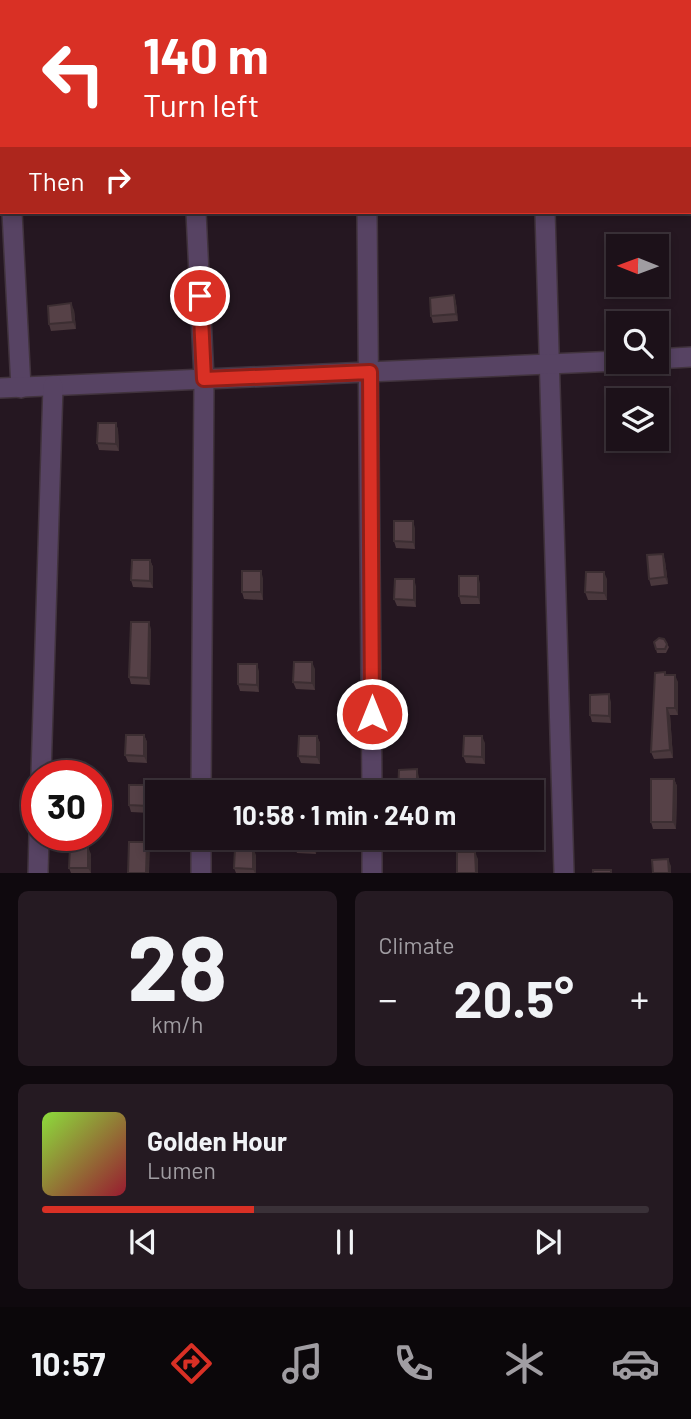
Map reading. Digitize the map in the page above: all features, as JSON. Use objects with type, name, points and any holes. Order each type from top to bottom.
[{"type":"street","points":[[12,214],[21,388]]},
{"type":"street","points":[[196,214],[204,379],[201,780]]},
{"type":"street","points":[[367,214],[372,780]]},
{"type":"street","points":[[545,214],[547,364],[564,873]]},
{"type":"street","points":[[669,358],[691,357]]},
{"type":"street","points":[[0,388],[606,361]]},
{"type":"street","points":[[41,760],[53,386]]},
{"type":"street","points":[[201,850],[201,873]]},
{"type":"street","points":[[372,850],[372,873]]},
{"type":"street","points":[[38,873],[39,851]]},
{"type":"building","points":[[454,295],[456,314],[431,316],[430,298]]},
{"type":"building","points":[[71,303],[73,322],[49,324],[48,306]]},
{"type":"building","points":[[98,423],[116,423],[116,444],[97,443]]},
{"type":"building","points":[[394,521],[413,521],[413,542],[394,541]]},
{"type":"building","points":[[663,554],[665,577],[649,579],[647,555]]},
{"type":"building","points":[[132,560],[150,560],[150,581],[131,580]]},
{"type":"building","points":[[242,571],[261,571],[261,592],[242,592]]},
{"type":"building","points":[[586,572],[604,572],[604,593],[585,592]]},
{"type":"building","points":[[459,576],[478,576],[478,597],[459,596]]},
{"type":"building","points":[[395,579],[414,579],[414,600],[394,599]]},
{"type":"building","points":[[131,622],[149,622],[148,678],[129,677]]},
{"type":"building","points":[[659,638],[664,639],[667,644],[665,649],[656,649],[654,642]]},
{"type":"building","points":[[294,662],[312,662],[312,683],[293,682]]},
{"type":"building","points":[[238,664],[257,664],[257,685],[238,684]]},
{"type":"building","points":[[665,672],[665,675],[675,675],[675,708],[667,708],[670,750],[651,752],[655,673]]},
{"type":"building","points":[[609,694],[609,716],[590,715],[590,695]]},
{"type":"building","points":[[126,735],[144,735],[144,756],[125,755]]},
{"type":"building","points":[[299,736],[317,736],[317,757],[298,756]]},
{"type":"building","points":[[464,736],[482,736],[482,757],[463,756]]},
{"type":"building","points":[[417,769],[417,780],[398,780],[399,770]]},
{"type":"building","points":[[651,779],[674,779],[673,822],[651,822]]},
{"type":"building","points":[[129,785],[145,785],[145,806],[129,805]]},
{"type":"building","points":[[129,842],[145,842],[146,873],[128,873]]},
{"type":"building","points":[[235,850],[253,850],[253,869],[234,868]]},
{"type":"building","points":[[70,851],[88,851],[88,868],[69,868]]},
{"type":"building","points":[[457,852],[475,852],[476,873],[457,873]]},
{"type":"building","points":[[668,859],[669,873],[653,873],[652,860]]},
{"type":"building","points":[[593,870],[611,870],[611,873],[593,873]]},
{"type":"route","points":[[200,296],[204,379],[370,372],[372,714]]}]
